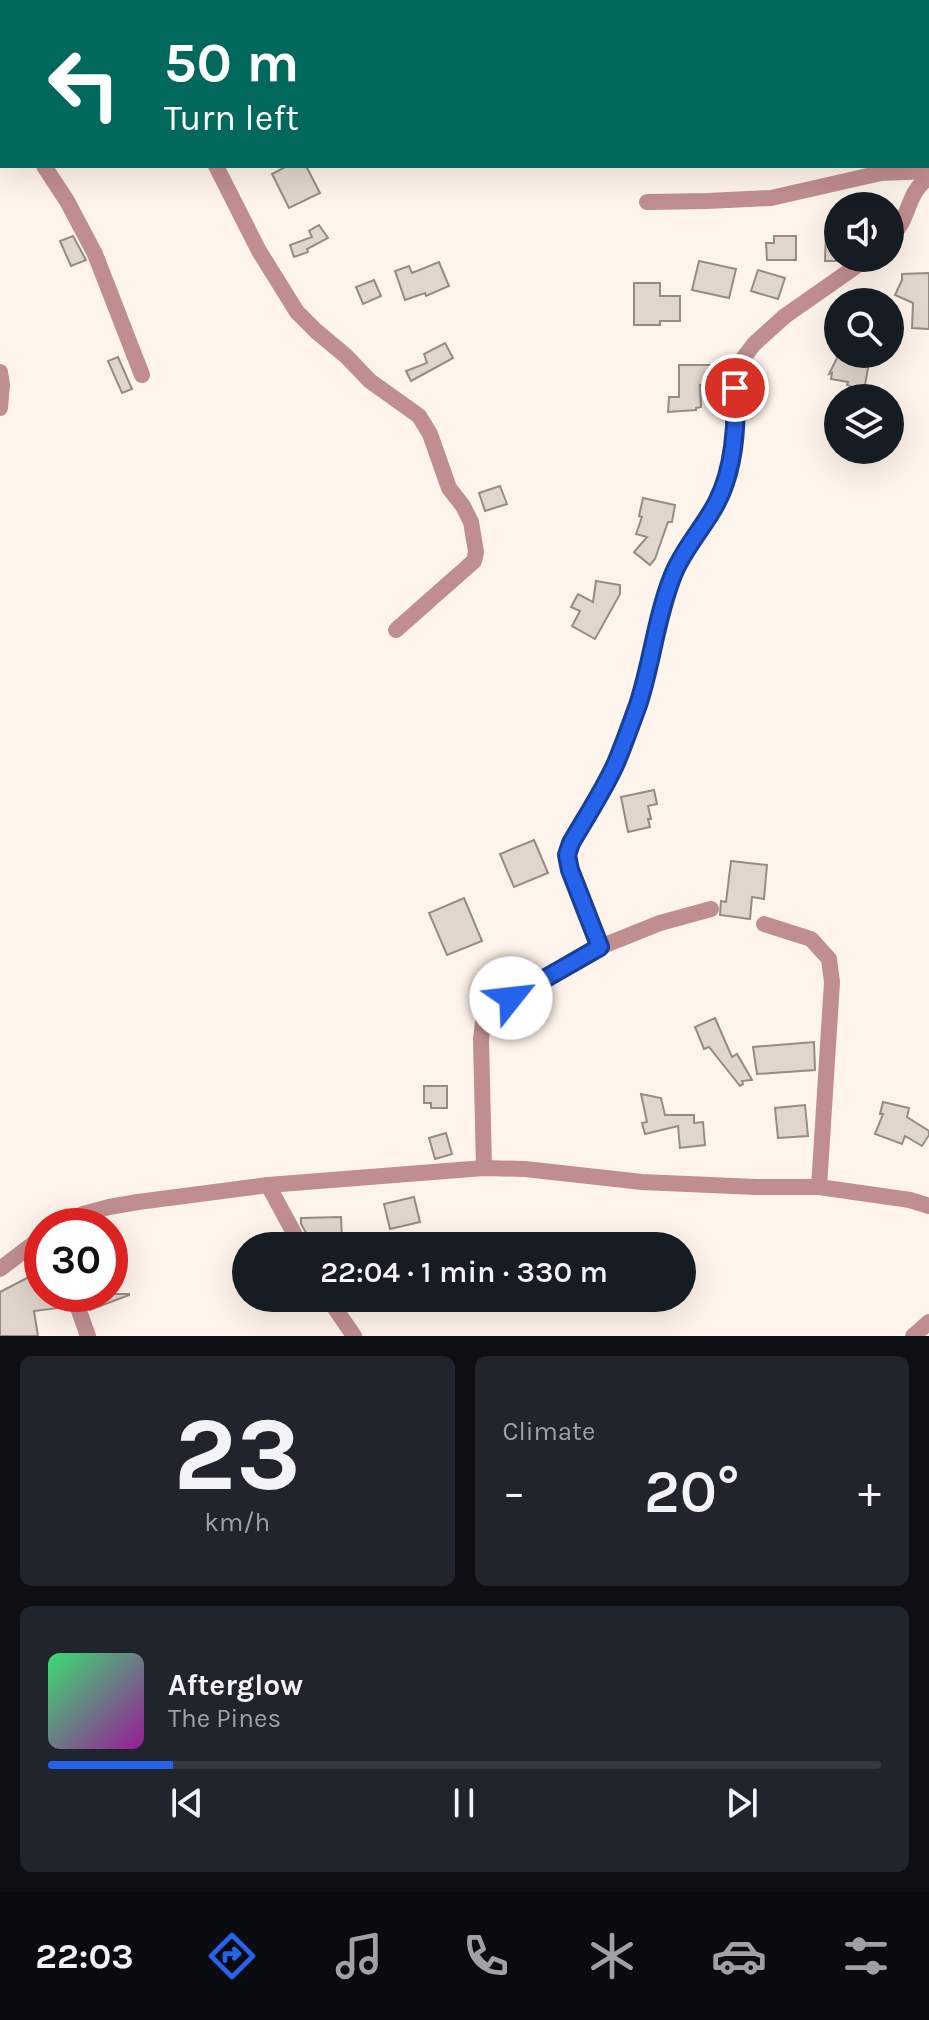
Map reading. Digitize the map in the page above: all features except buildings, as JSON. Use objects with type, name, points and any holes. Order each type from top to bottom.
[{"type":"street","points":[[45,168],[95,254],[142,375]]},
{"type":"street","points":[[217,168],[259,251],[297,312],[370,381],[419,416],[430,434],[449,488],[471,522],[476,552],[474,561],[396,630]]},
{"type":"street","points":[[647,202],[771,198],[881,170],[929,171]]},
{"type":"street","points":[[904,217],[915,191],[929,178]]},
{"type":"street","points":[[600,947],[567,855],[616,765],[639,703],[657,622],[674,572],[717,502],[726,479],[734,444],[738,365],[754,344],[785,316],[848,272]]},
{"type":"street","points":[[0,372],[0,408]]},
{"type":"street","points":[[484,1168],[481,1049],[483,1022],[492,1008],[600,947],[660,923],[711,909]]},
{"type":"street","points":[[764,924],[811,939],[829,959],[832,982],[819,1187]]},
{"type":"street","points":[[105,1208],[268,1185],[484,1168],[525,1169],[642,1182],[819,1187],[910,1200],[929,1206]]},
{"type":"street","points":[[268,1185],[293,1232]]},
{"type":"street","points":[[0,1269],[24,1251]]},
{"type":"street","points":[[79,1312],[88,1336]]},
{"type":"street","points":[[338,1312],[354,1336]]},
{"type":"street","points":[[913,1336],[929,1322]]},
{"type":"route","points":[[511,998],[600,947],[567,855],[616,765],[639,703],[657,622],[674,572],[717,502],[726,479],[737,414],[735,388]]}]
